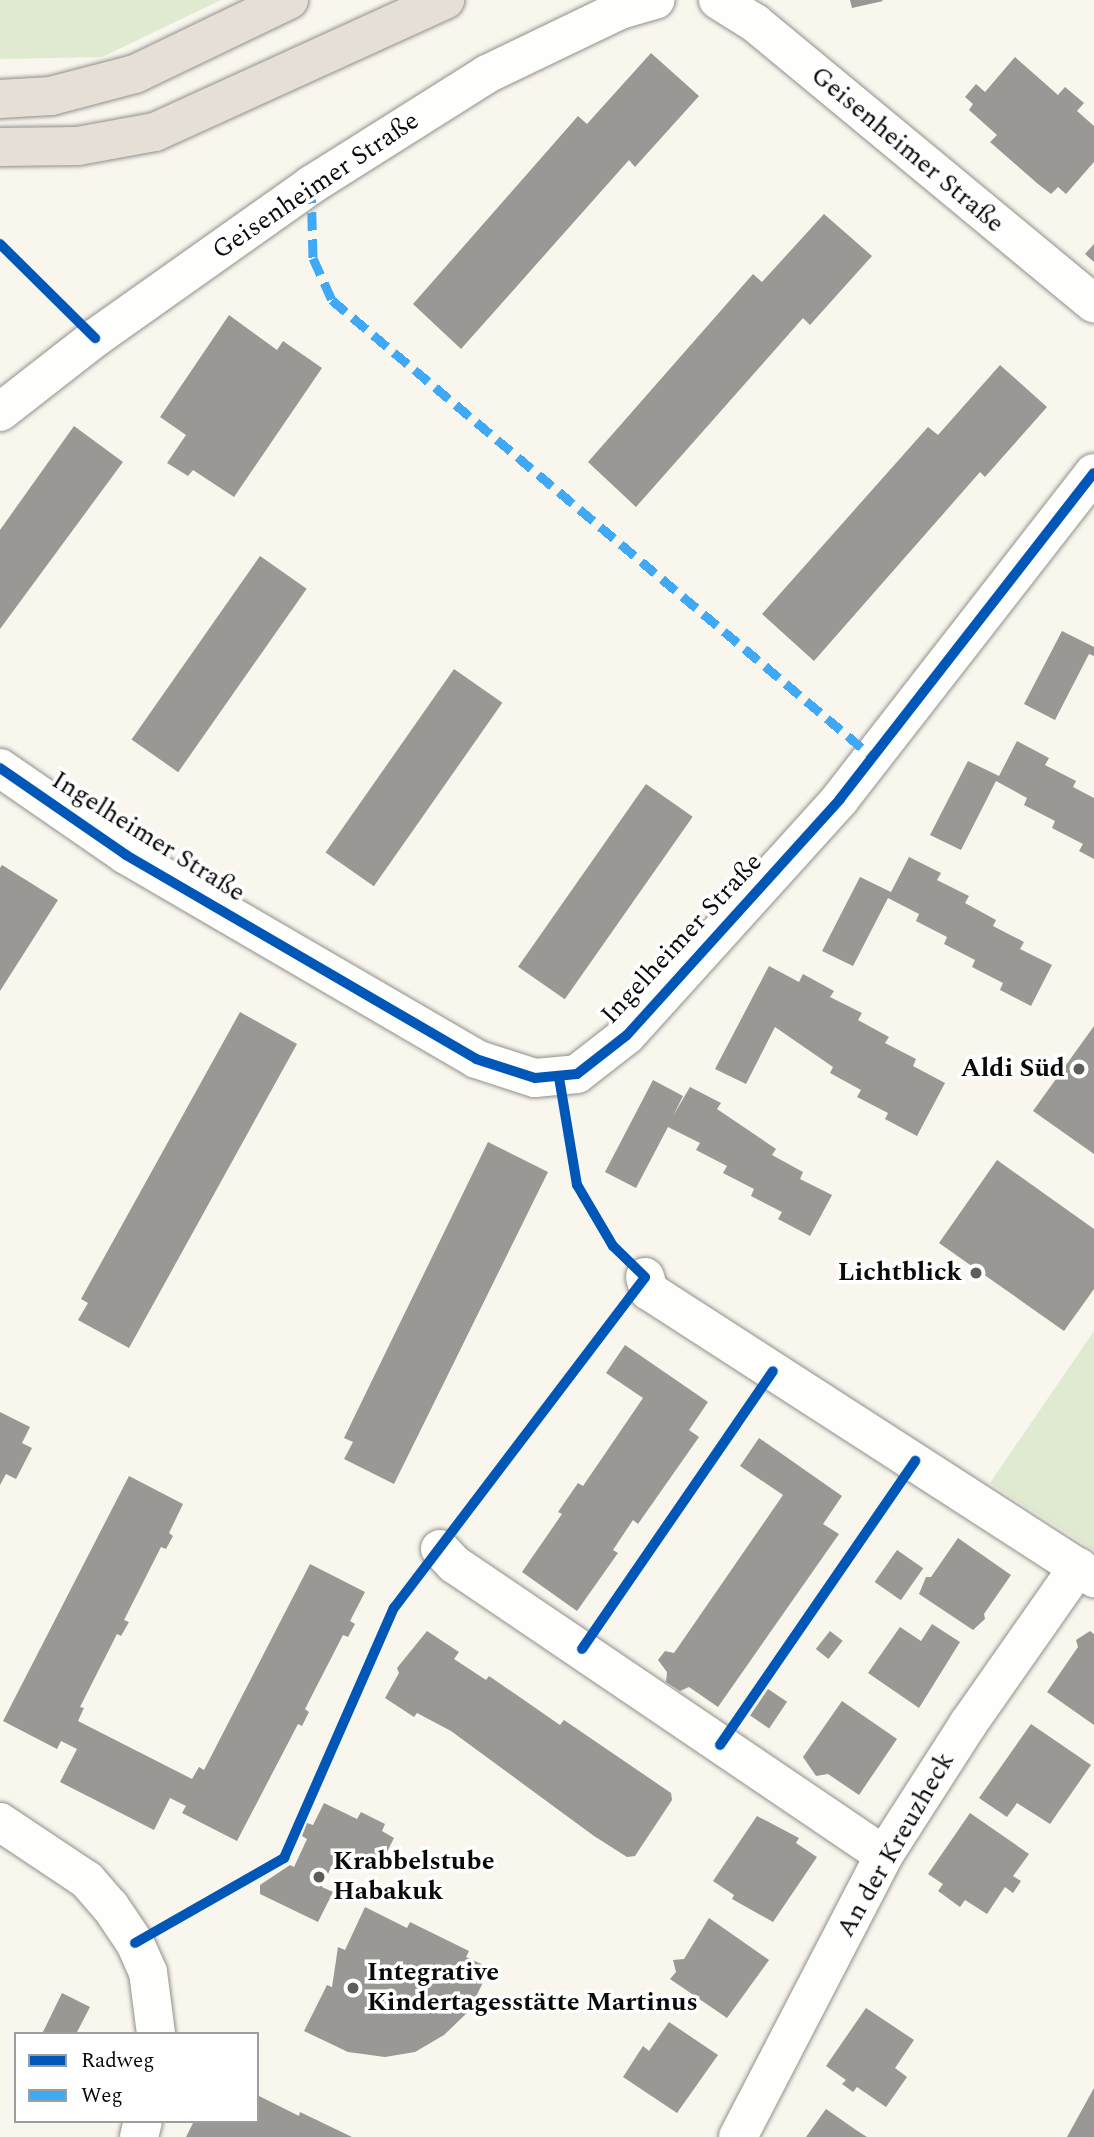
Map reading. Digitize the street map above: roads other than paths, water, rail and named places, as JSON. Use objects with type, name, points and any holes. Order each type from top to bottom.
[{"type":"highway","points":[[0,99],[51,96],[135,74],[191,51],[289,0]]},
{"type":"highway","points":[[0,147],[78,146],[155,132],[445,0]]},
{"type":"street","name":"Geisenheimer Straße","points":[[0,412],[95,338],[322,178],[487,74],[621,10],[656,0]]},
{"type":"street","name":"Geisenheimer Straße","points":[[718,0],[755,23],[1094,303]]},
{"type":"street","name":"Ingelheimer Straße","points":[[0,768],[126,855],[475,1059],[535,1078],[577,1073],[627,1035],[839,799],[1094,473]]},
{"type":"street","points":[[645,1277],[649,1291],[1086,1572]]},
{"type":"street","points":[[440,1549],[454,1564],[884,1855]]},
{"type":"street","name":"An der Kreuzheck","points":[[738,2137],[884,1855],[1086,1572]]},
{"type":"street","points":[[0,1822],[87,1880],[110,1906],[135,1942],[148,1972],[156,2032]]},
{"type":"place","name":"Aldi Süd","points":[[1079,1069]]},
{"type":"place","name":"Lichtblick","points":[[976,1273]]},
{"type":"place","name":"Krabbelstube Habakuk","points":[[319,1877]]},
{"type":"place","name":"Integrative Kindertagesstätte Martinus","points":[[353,1988]]}]
